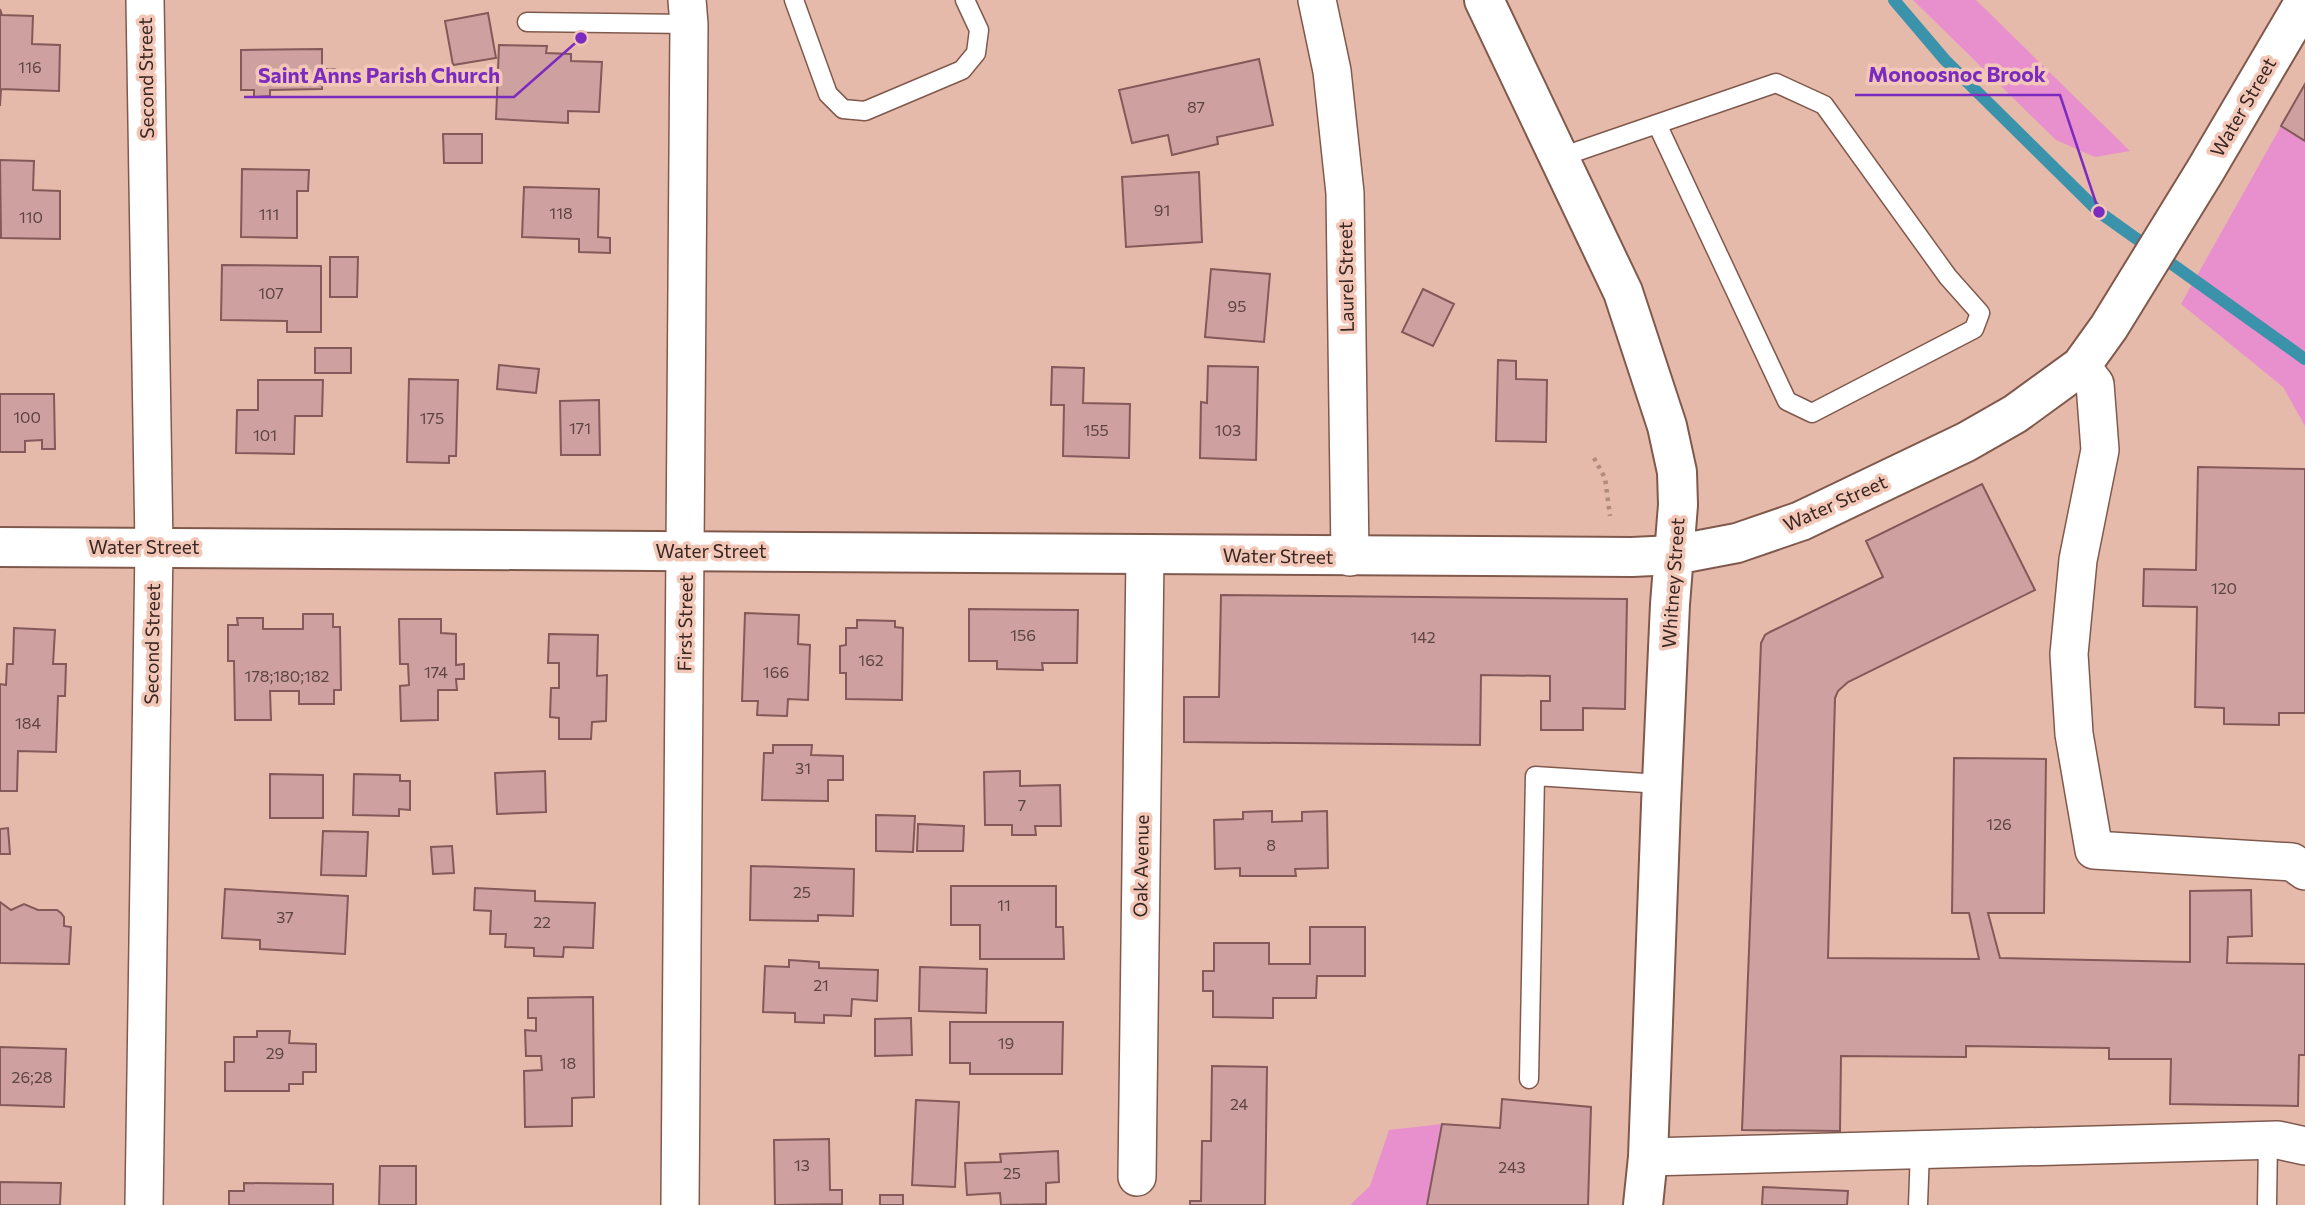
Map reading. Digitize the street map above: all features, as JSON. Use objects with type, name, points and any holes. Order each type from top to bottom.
[{"type":"main road","name":"Whitney Street","points":[[1484,0],[1623,292],[1667,426],[1677,472],[1678,505],[1661,784],[1648,1157],[1643,1205]]},
{"type":"main road","name":"Water Street","points":[[0,547],[1632,557],[1674,555],[1737,543],[1801,521],[1966,442],[2015,414],[2081,366],[2109,327],[2205,172],[2305,1]]},
{"type":"street","name":"Second Street","points":[[144,1205],[154,547],[145,0]]},
{"type":"street","name":"Laurel Street","points":[[1317,0],[1332,71],[1345,193],[1350,557]]},
{"type":"street","name":"First Street","points":[[680,1205],[688,12]]},
{"type":"street","points":[[2081,366],[2095,384],[2100,450],[2078,560],[2069,654],[2074,734],[2094,850],[2292,862],[2305,870]]},
{"type":"street","name":"Oak Avenue","points":[[1137,1177],[1144,555]]},
{"type":"street","points":[[1648,1157],[2268,1140],[2305,1146]]},
{"type":"lane","points":[[793,0],[828,94],[843,109],[865,111],[962,70],[976,53],[979,30],[965,0]]},
{"type":"lane","points":[[527,22],[688,12]]},
{"type":"lane","points":[[1558,158],[1776,83],[1824,105],[1948,277],[1980,313],[1974,329],[1812,412],[1787,401],[1657,124]]},
{"type":"lane","points":[[1529,1079],[1535,776],[1661,784]]},
{"type":"lane","points":[[2267,1205],[2268,1140]]},
{"type":"lane","points":[[1918,1205],[1920,1150]]},
{"type":"path","points":[[1594,458],[1605,478],[1610,517]]},
{"type":"shaded area","points":[[1913,0],[1976,0],[2130,151],[2095,157],[2056,140]]},
{"type":"shaded area","points":[[2281,126],[2305,141],[2305,426],[2283,387],[2181,304]]},
{"type":"shaded area","points":[[1442,1124],[1427,1205],[1350,1205],[1370,1186],[1389,1130]]},
{"type":"building","points":[[0,9],[2,15],[33,16],[32,44],[60,45],[59,91],[1,89],[0,106]]},
{"type":"building","points":[[488,13],[496,58],[453,65],[445,21]]},
{"type":"building","points":[[499,45],[547,46],[546,53],[571,54],[571,61],[602,62],[599,112],[568,111],[568,123],[496,119]]},
{"type":"building","points":[[322,49],[322,69],[335,69],[335,81],[322,80],[322,89],[270,90],[270,96],[254,97],[254,90],[241,90],[241,50]]},
{"type":"building","points":[[1259,59],[1273,125],[1217,137],[1218,144],[1172,155],[1168,135],[1132,143],[1119,90]]},
{"type":"building","points":[[2305,84],[2305,141],[2281,126]]},
{"type":"building","points":[[443,134],[482,134],[482,163],[444,163]]},
{"type":"building","points":[[0,160],[34,161],[33,190],[60,191],[60,239],[1,238]]},
{"type":"building","points":[[242,169],[309,170],[308,191],[297,191],[297,238],[241,237]]},
{"type":"building","points":[[1199,172],[1202,242],[1126,247],[1122,177]]},
{"type":"building","points":[[524,187],[599,189],[598,237],[610,238],[610,253],[579,252],[579,239],[522,237]]},
{"type":"building","points":[[330,257],[358,257],[357,297],[330,297]]},
{"type":"building","points":[[222,265],[321,266],[321,332],[287,332],[287,321],[221,320]]},
{"type":"building","points":[[1211,269],[1270,274],[1264,342],[1205,337]]},
{"type":"building","points":[[1423,289],[1454,304],[1433,346],[1402,332]]},
{"type":"building","points":[[315,348],[351,348],[351,373],[315,373]]},
{"type":"building","points":[[1498,360],[1516,361],[1516,379],[1547,380],[1546,442],[1496,441]]},
{"type":"building","points":[[499,365],[539,369],[536,393],[497,389]]},
{"type":"building","points":[[1208,366],[1258,367],[1256,460],[1200,458],[1201,402],[1207,403]]},
{"type":"building","points":[[1052,367],[1084,368],[1083,403],[1130,404],[1129,458],[1063,456],[1064,405],[1051,405]]},
{"type":"building","points":[[409,379],[458,380],[456,456],[449,456],[449,463],[407,462]]},
{"type":"building","points":[[258,380],[323,380],[322,416],[295,416],[294,454],[236,453],[237,410],[258,410]]},
{"type":"building","points":[[0,394],[54,394],[55,449],[42,449],[42,440],[25,441],[25,452],[0,452]]},
{"type":"building","points":[[599,400],[600,455],[561,455],[560,401]]},
{"type":"building","points":[[2198,467],[2305,469],[2305,713],[2279,713],[2279,725],[2224,724],[2224,708],[2195,707],[2197,607],[2143,606],[2144,569],[2196,570]]},
{"type":"building","points":[[1982,484],[2035,590],[1848,682],[1838,691],[1835,698],[1828,958],[1979,959],[1969,913],[1952,913],[1954,758],[2046,759],[2044,913],[1988,913],[2000,958],[2190,962],[2190,891],[2251,890],[2252,936],[2228,937],[2227,963],[2305,964],[2305,1055],[2299,1055],[2298,1106],[2170,1104],[2171,1059],[2109,1059],[2109,1048],[1966,1046],[1966,1057],[1841,1056],[1840,1131],[1742,1130],[1761,643],[1770,632],[1883,577],[1866,541]]},
{"type":"building","points":[[1221,595],[1627,599],[1625,709],[1583,708],[1583,730],[1541,730],[1541,701],[1550,701],[1550,676],[1481,675],[1480,745],[1184,742],[1184,697],[1219,697]]},
{"type":"building","points":[[969,609],[1078,610],[1077,663],[1042,663],[1043,670],[997,669],[997,661],[969,661]]},
{"type":"building","points":[[745,613],[799,615],[798,644],[810,645],[808,700],[788,699],[787,716],[757,715],[758,701],[742,701]]},
{"type":"building","points":[[303,614],[333,614],[333,627],[340,627],[341,690],[334,690],[334,704],[299,704],[299,691],[270,691],[271,720],[235,720],[234,661],[228,661],[228,625],[238,625],[237,618],[263,618],[263,629],[303,629]]},
{"type":"building","points":[[399,619],[441,619],[441,633],[456,634],[456,665],[464,664],[464,679],[456,679],[457,690],[438,690],[438,720],[401,721],[400,686],[409,685],[408,664],[400,664]]},
{"type":"building","points":[[857,620],[895,621],[895,627],[903,628],[902,700],[846,699],[846,673],[840,673],[840,646],[846,645],[846,628],[857,628]]},
{"type":"building","points":[[14,628],[55,630],[53,664],[66,664],[65,696],[58,696],[56,752],[18,751],[17,791],[0,791],[0,684],[6,685],[7,664],[13,664]]},
{"type":"building","points":[[549,634],[598,635],[597,676],[607,675],[606,721],[592,722],[591,739],[559,739],[559,718],[550,717],[551,688],[559,688],[559,663],[548,663]]},
{"type":"building","points":[[773,745],[812,745],[811,755],[843,756],[843,780],[828,780],[828,801],[762,800],[764,753],[773,753]]},
{"type":"building","points":[[545,771],[546,812],[497,814],[495,773]]},
{"type":"building","points":[[1020,771],[1020,786],[1060,785],[1061,826],[1035,826],[1036,835],[1012,835],[1012,825],[985,825],[984,772]]},
{"type":"building","points":[[270,774],[323,775],[323,818],[270,818]]},
{"type":"building","points":[[354,774],[400,775],[400,781],[410,781],[410,810],[399,809],[399,816],[353,815]]},
{"type":"building","points":[[1272,811],[1272,822],[1302,821],[1302,812],[1327,811],[1328,868],[1295,869],[1296,876],[1240,876],[1240,868],[1215,869],[1214,820],[1243,819],[1243,812]]},
{"type":"building","points":[[876,815],[915,816],[913,852],[876,851]]},
{"type":"building","points":[[918,824],[964,826],[963,851],[917,851]]},
{"type":"building","points":[[8,828],[10,854],[0,854],[0,829]]},
{"type":"building","points":[[323,831],[368,832],[366,876],[321,875]]},
{"type":"building","points":[[452,846],[454,873],[433,874],[431,847]]},
{"type":"building","points":[[751,866],[854,869],[853,916],[818,915],[818,921],[750,920]]},
{"type":"building","points":[[951,886],[1056,886],[1056,927],[1063,927],[1064,959],[980,959],[980,925],[951,925]]},
{"type":"building","points":[[475,888],[535,891],[535,901],[595,903],[593,948],[564,947],[563,957],[534,956],[534,948],[505,947],[506,934],[490,934],[491,911],[474,910]]},
{"type":"building","points":[[225,889],[348,896],[345,954],[260,949],[260,940],[222,938]]},
{"type":"building","points":[[0,902],[11,910],[24,904],[38,910],[57,910],[61,913],[64,926],[71,927],[69,964],[0,963]]},
{"type":"building","points":[[1310,927],[1365,927],[1365,976],[1317,976],[1316,998],[1273,998],[1273,1018],[1213,1017],[1213,991],[1203,991],[1203,971],[1214,971],[1214,943],[1269,943],[1269,964],[1310,964]]},
{"type":"building","points":[[789,960],[819,962],[819,968],[878,970],[877,1001],[852,999],[851,1016],[824,1015],[824,1023],[795,1022],[795,1013],[763,1012],[765,966],[789,967]]},
{"type":"building","points":[[920,967],[987,969],[986,1013],[919,1011]]},
{"type":"building","points":[[593,997],[594,1097],[572,1098],[572,1126],[525,1127],[524,1071],[542,1070],[541,1056],[526,1056],[525,1030],[536,1031],[536,1018],[528,1018],[528,998]]},
{"type":"building","points":[[911,1018],[912,1055],[875,1056],[875,1019]]},
{"type":"building","points":[[950,1022],[1063,1022],[1062,1074],[970,1074],[970,1063],[950,1063]]},
{"type":"building","points":[[257,1031],[290,1031],[289,1043],[316,1044],[316,1072],[303,1072],[303,1084],[289,1084],[289,1091],[225,1091],[225,1062],[234,1062],[234,1037],[257,1037]]},
{"type":"building","points":[[0,1047],[66,1049],[64,1107],[0,1105]]},
{"type":"building","points":[[1212,1066],[1267,1067],[1265,1205],[1190,1205],[1190,1201],[1201,1201],[1202,1141],[1211,1141]]},
{"type":"building","points":[[1502,1099],[1591,1107],[1588,1205],[1427,1205],[1442,1124],[1500,1128]]},
{"type":"building","points":[[916,1100],[959,1102],[955,1187],[912,1185]]},
{"type":"building","points":[[829,1139],[830,1190],[842,1190],[842,1204],[775,1205],[774,1140]]},
{"type":"building","points":[[1058,1151],[1059,1182],[1046,1183],[1046,1204],[1001,1205],[1000,1193],[967,1195],[965,1163],[1001,1162],[1000,1154]]},
{"type":"building","points":[[380,1166],[416,1166],[416,1205],[379,1205]]},
{"type":"building","points":[[0,1182],[61,1183],[60,1205],[0,1205]]},
{"type":"building","points":[[244,1183],[333,1184],[333,1205],[229,1205],[229,1191],[244,1191]]},
{"type":"building","points":[[1763,1187],[1848,1191],[1847,1205],[1762,1205]]},
{"type":"building","points":[[880,1195],[903,1195],[903,1205],[880,1205]]},
{"type":"waterway","points":[[1894,0],[1945,60],[2099,212],[2305,359]]},
{"type":"place","name":"Saint Anns Parish Church","points":[[581,38]]},
{"type":"place","name":"Monoosnoc Brook","points":[[2099,212]]}]
